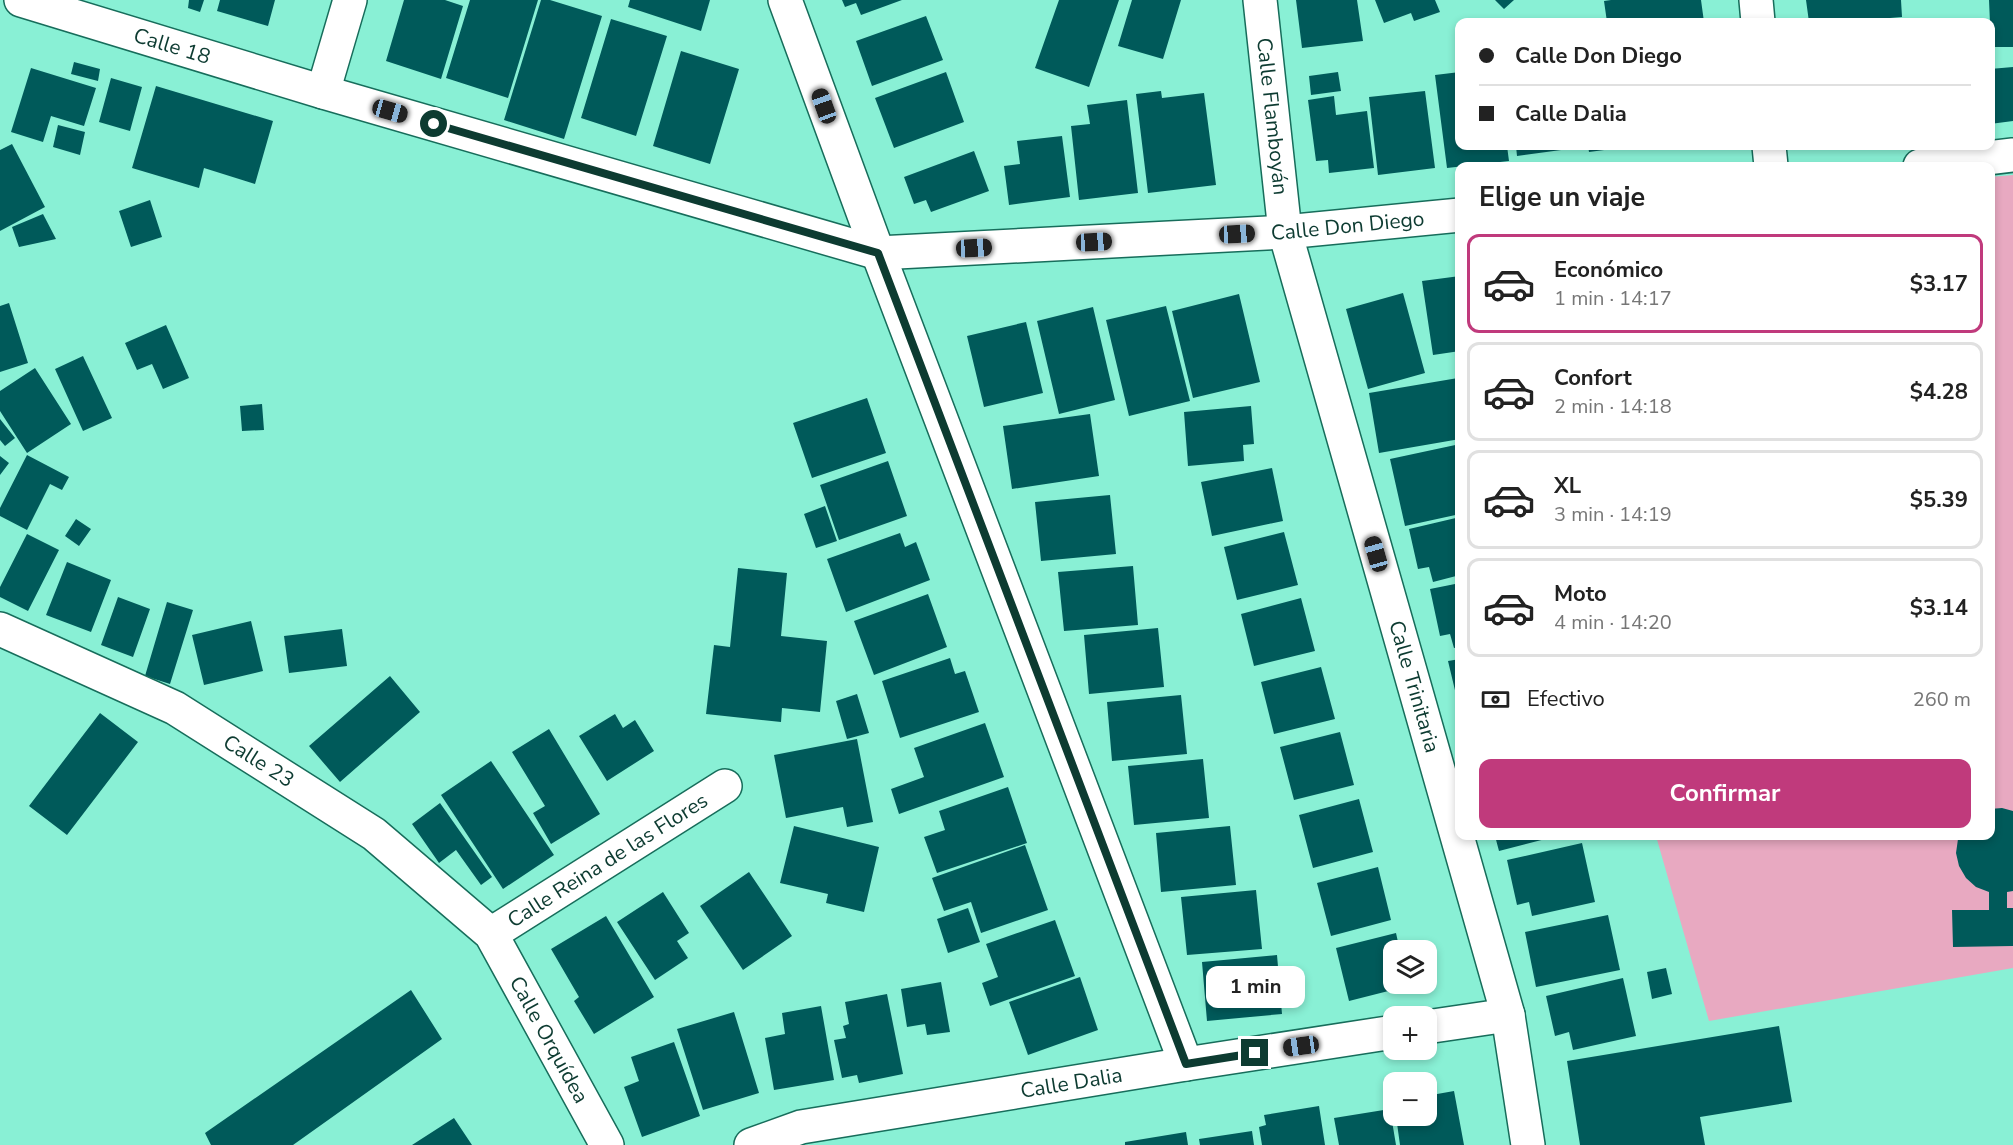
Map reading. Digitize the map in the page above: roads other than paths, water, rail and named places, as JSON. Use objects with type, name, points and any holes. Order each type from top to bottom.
[{"type":"street","name":"Calle 18","points":[[21,0],[323,92]]},
{"type":"street","points":[[323,92],[350,0]]},
{"type":"street","points":[[785,0],[878,253],[1186,1064]]},
{"type":"street","name":"Calle Flamboyán","points":[[1260,0],[1285,232]]},
{"type":"street","points":[[1756,0],[1758,18]]},
{"type":"street","name":"Calle Don Diego","points":[[323,92],[878,253],[1285,232],[1455,215]]},
{"type":"street","points":[[1954,162],[2013,155]]},
{"type":"street","name":"Calle Trinitaria","points":[[1285,232],[1455,829]]},
{"type":"street","name":"Calle 23","points":[[0,629],[175,708],[374,834],[491,934]]},
{"type":"street","name":"Calle Reina de las Flores","points":[[491,934],[725,786]]},
{"type":"street","name":"Calle Trinitaria","points":[[1458,840],[1508,1015],[1528,1145]]},
{"type":"street","name":"Calle Orquídea","points":[[491,934],[607,1145]]},
{"type":"street","points":[[1437,1025],[1508,1015]]},
{"type":"street","name":"Calle Dalia","points":[[751,1145],[801,1127],[1383,1034]]}]
